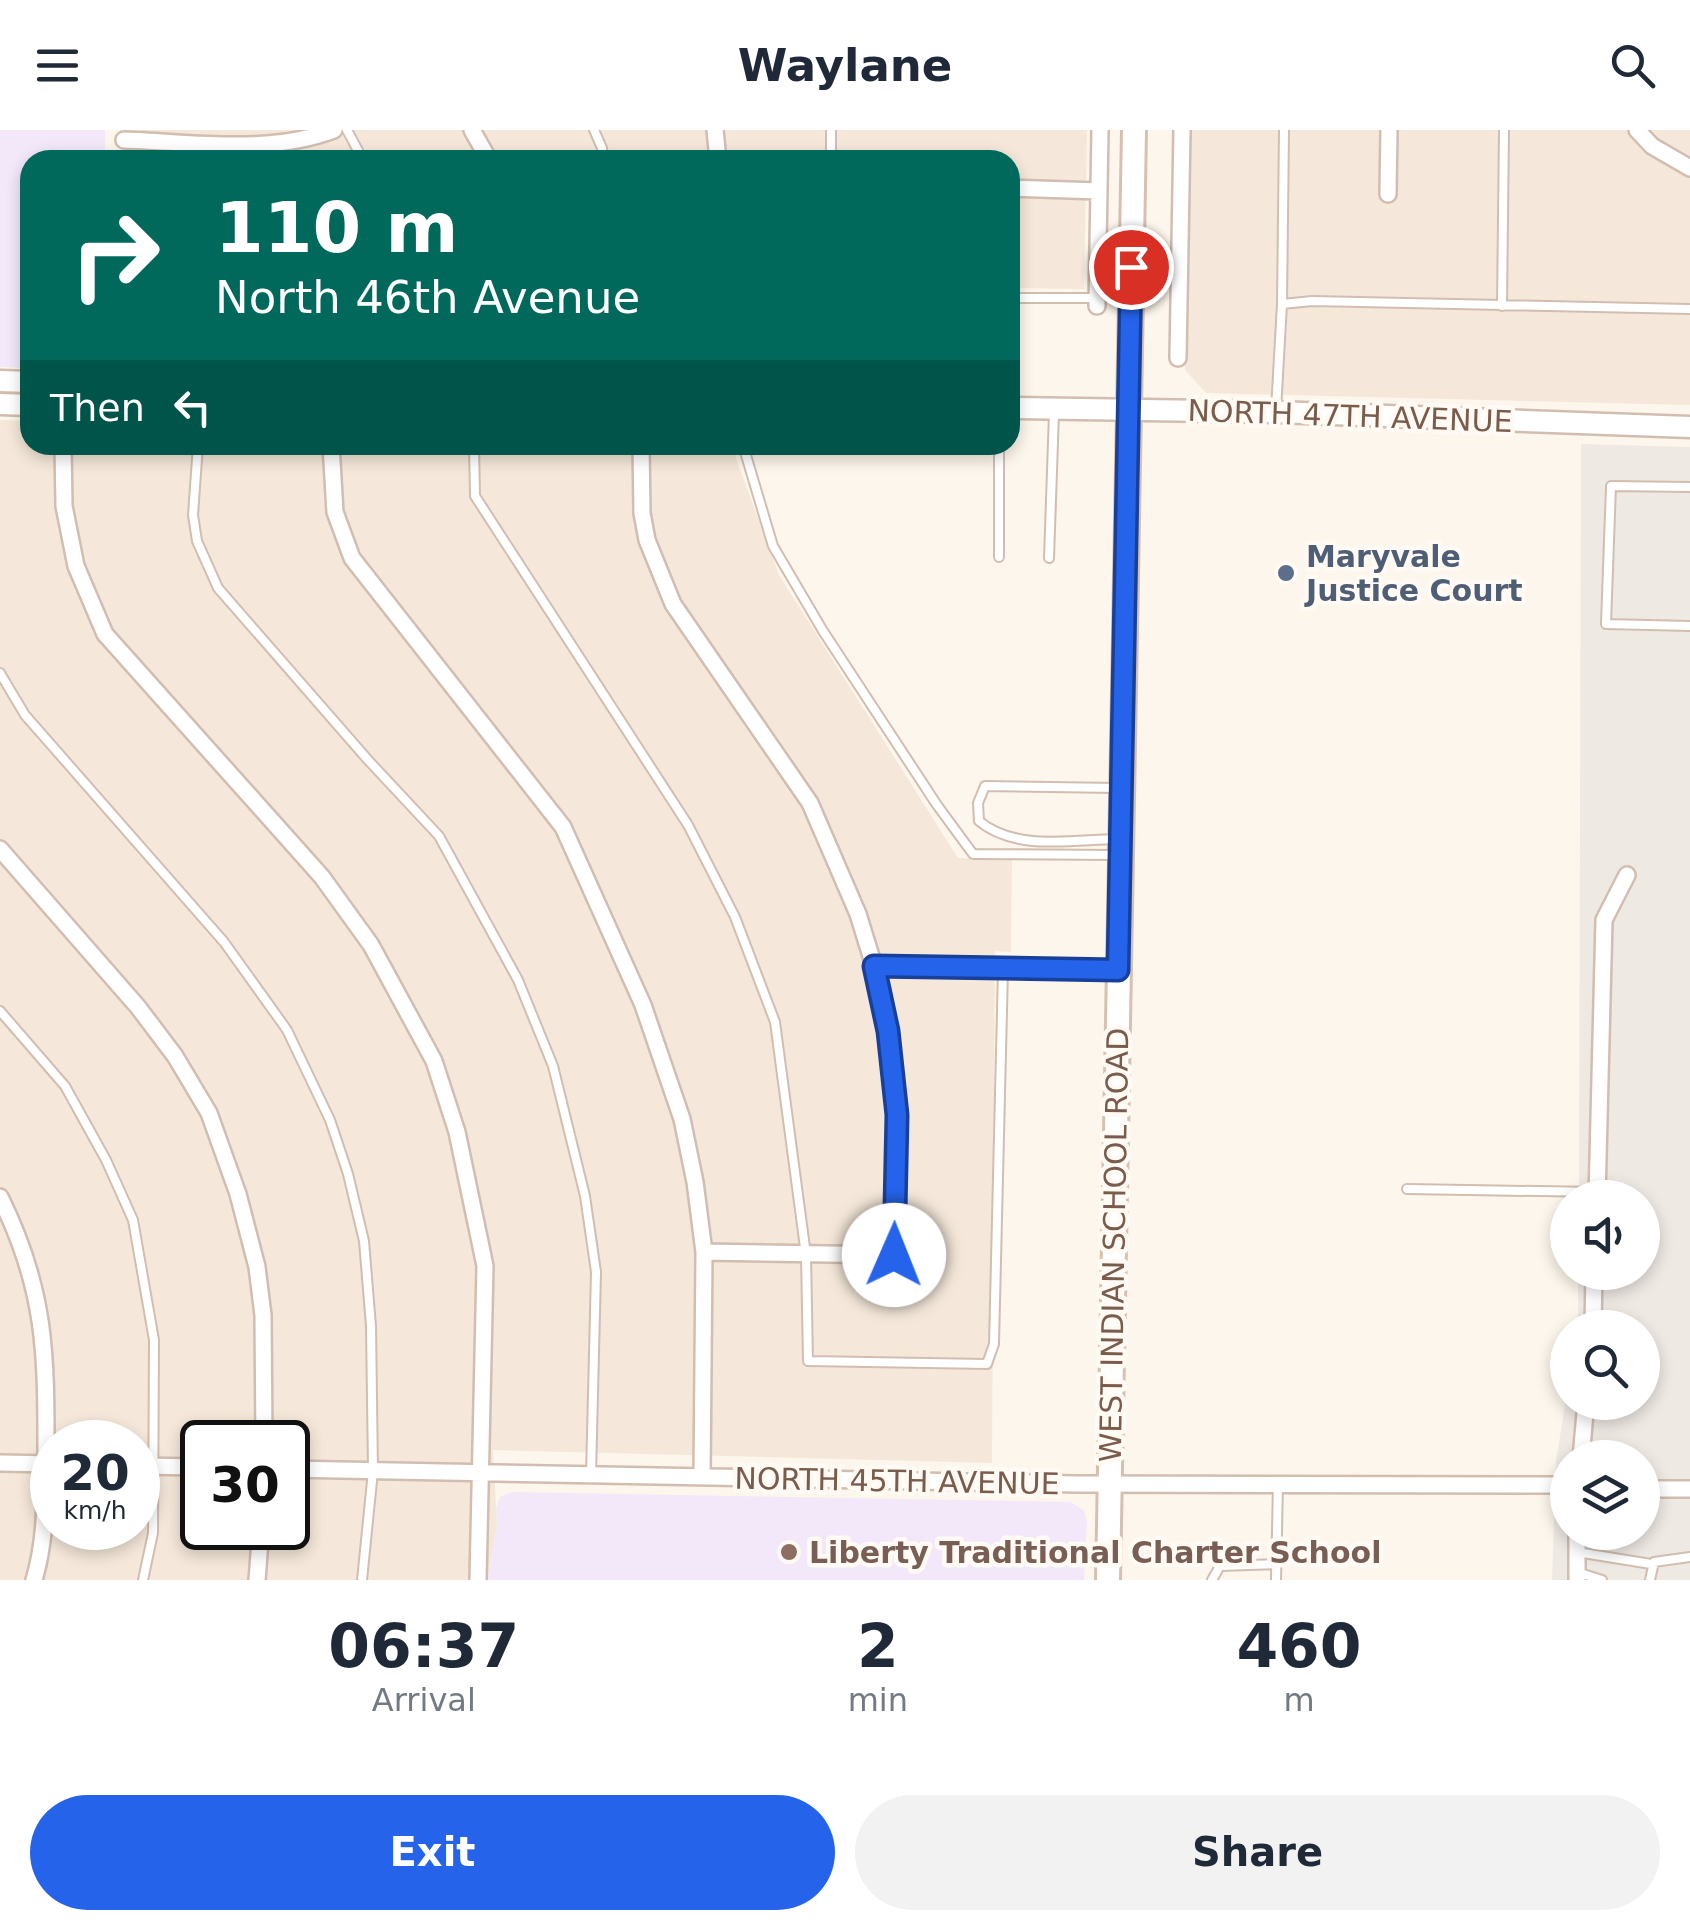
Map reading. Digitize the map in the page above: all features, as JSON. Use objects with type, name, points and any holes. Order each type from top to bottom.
[{"type":"main road","name":"WEST INDIAN SCHOOL ROAD","points":[[1108,1580],[1134,130]]},
{"type":"street","points":[[124,135],[271,144],[334,130]]},
{"type":"street","points":[[1097,302],[1100,130]]},
{"type":"street","points":[[1178,358],[1182,130]]},
{"type":"street","points":[[1388,194],[1389,130]]},
{"type":"street","points":[[1637,130],[1652,146],[1690,168]]},
{"type":"street","points":[[1020,188],[1099,190]]},
{"type":"street","name":"NORTH 47TH AVENUE","points":[[1020,408],[1690,426]]},
{"type":"street","points":[[63,455],[64,506],[72,552],[105,634],[322,877],[372,945],[434,1061],[456,1132],[485,1266],[478,1580]]},
{"type":"street","points":[[331,455],[334,512],[352,558],[563,827],[643,1006],[682,1119],[704,1252],[702,1477]]},
{"type":"street","points":[[641,455],[642,513],[647,540],[673,604],[810,804],[858,914],[888,1031],[897,1115],[894,1255],[704,1252]]},
{"type":"street","points":[[0,849],[138,1007],[175,1056],[209,1113],[238,1194],[257,1267],[263,1314],[264,1420]]},
{"type":"street","points":[[1597,1180],[1604,920],[1627,875]]},
{"type":"street","points":[[874,966],[1118,970]]},
{"type":"street","points":[[0,1197],[35,1285],[47,1420]]},
{"type":"street","points":[[0,1463],[30,1464]]},
{"type":"street","name":"NORTH 45TH AVENUE","points":[[310,1470],[1550,1485]]},
{"type":"street","points":[[1660,1489],[1690,1489]]},
{"type":"street","points":[[34,1580],[42,1550]]},
{"type":"street","points":[[257,1580],[260,1550]]},
{"type":"street","points":[[1577,1552],[1577,1576]]},
{"type":"lane","points":[[1276,412],[1284,130]]},
{"type":"lane","points":[[1502,306],[1504,130]]},
{"type":"lane","points":[[1020,298],[1097,302]]},
{"type":"lane","points":[[1282,304],[1312,301],[1690,309]]},
{"type":"lane","points":[[1049,558],[1054,408]]},
{"type":"lane","points":[[197,455],[193,514],[198,541],[218,588],[439,836],[518,980],[553,1066],[585,1196],[596,1272],[590,1475]]},
{"type":"lane","points":[[474,455],[475,496],[688,825],[734,917],[775,1022],[806,1255],[808,1361],[987,1364],[994,1344],[1002,968]]},
{"type":"lane","points":[[746,455],[773,546],[832,646],[973,854],[1121,847]]},
{"type":"lane","points":[[999,455],[999,557]]},
{"type":"lane","points":[[1690,487],[1610,486],[1606,624],[1690,626]]},
{"type":"lane","points":[[0,673],[24,714],[224,942],[288,1030],[313,1084],[348,1174],[364,1241],[371,1326],[372,1471],[362,1580]]},
{"type":"lane","points":[[1121,847],[1028,841],[995,834],[979,821],[978,803],[985,786],[1122,788]]},
{"type":"lane","points":[[0,1011],[64,1086],[106,1160],[132,1220],[154,1340],[149,1420]]},
{"type":"lane","points":[[1407,1188],[1550,1193]]},
{"type":"lane","points":[[1276,1580],[1278,1483]]},
{"type":"lane","points":[[143,1580],[149,1550]]},
{"type":"lane","points":[[1577,1552],[1650,1564],[1690,1557]]},
{"type":"lane","points":[[1212,1580],[1220,1566],[1277,1564]]},
{"type":"lane","points":[[1650,1564],[1650,1580]]},
{"type":"lane","points":[[1577,1576],[1602,1580]]},
{"type":"shaded area","points":[[0,130],[105,130],[105,150],[20,150],[20,368],[0,367]]},
{"type":"shaded area","points":[[142,130],[1087,130],[1084,289],[1020,288],[1020,150],[142,150]]},
{"type":"shaded area","points":[[1190,130],[1690,130],[1690,405],[1206,393],[1185,370]]},
{"type":"shaded area","points":[[0,420],[20,421],[20,455],[735,455],[779,575],[958,858],[1012,859],[1011,952],[995,951],[992,1463],[493,1450],[497,1525],[487,1580],[0,1580]]},
{"type":"shaded area","points":[[1581,444],[1690,447],[1690,1580],[1552,1580],[1553,1550],[1660,1550],[1660,1440],[1559,1440],[1563,1420],[1660,1420],[1660,1310],[1578,1310],[1578,1290],[1660,1290],[1660,1180],[1579,1180]]},
{"type":"shaded area","name":"Liberty Traditional Charter School","points":[[512,1492],[1070,1502],[1084,1510],[1087,1522],[1084,1580],[487,1580],[497,1525],[496,1508],[500,1497]]},
{"type":"place","name":"Maryvale Justice Court","points":[[1286,573]]},
{"type":"place","name":"Liberty Traditional Charter School","points":[[789,1552]]},
{"type":"route","points":[[894,1255],[894,1070],[874,966],[1118,970],[1131,267]]}]
